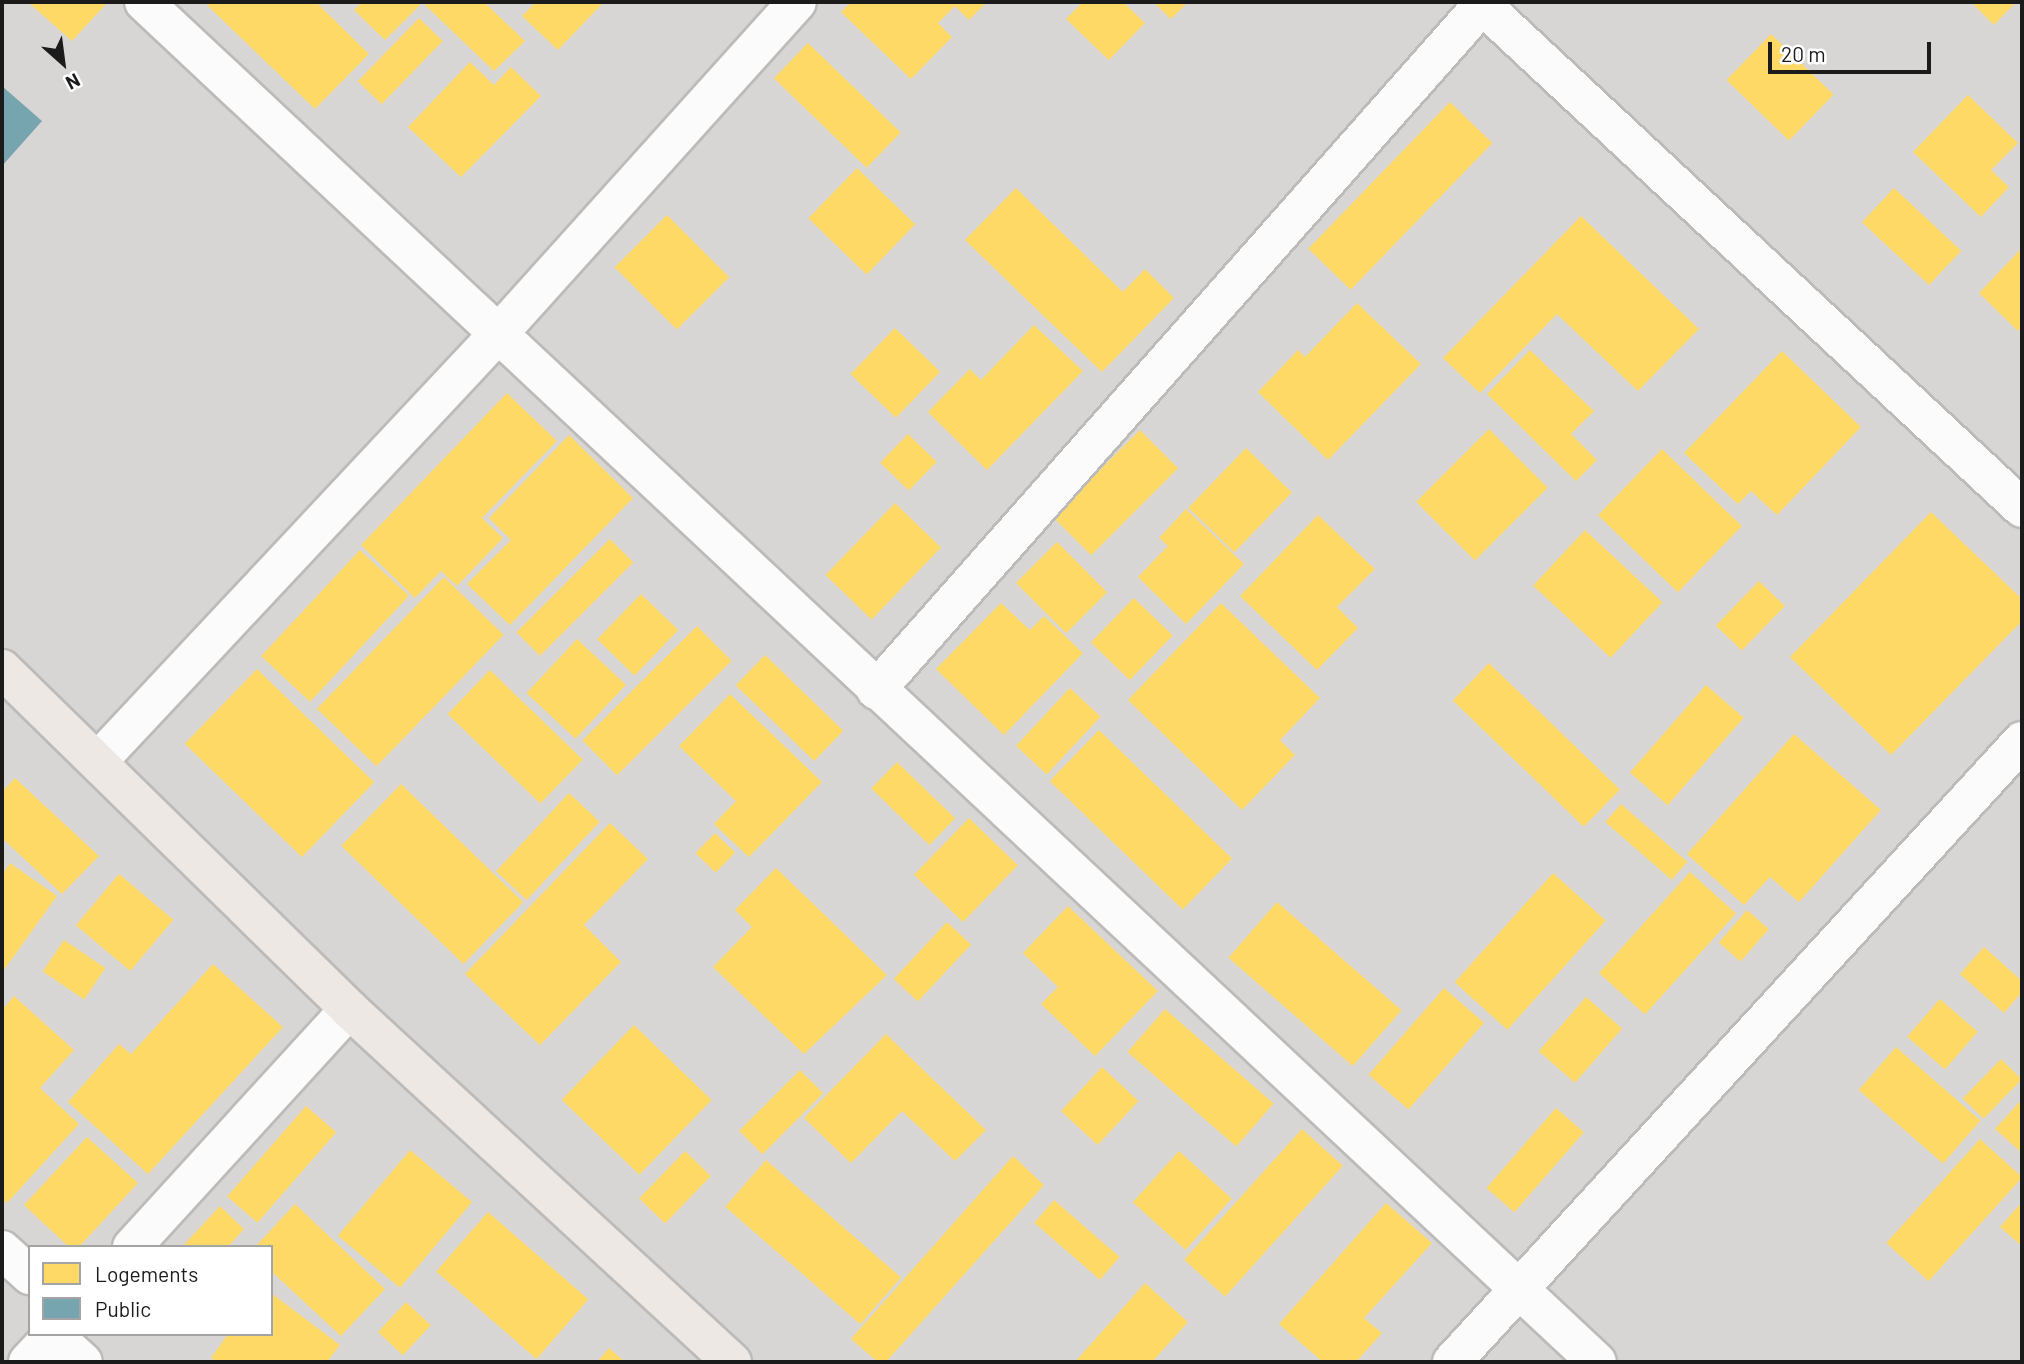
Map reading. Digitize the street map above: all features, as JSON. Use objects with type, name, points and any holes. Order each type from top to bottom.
[{"type":"main road","points":[[2,669],[99,760],[349,1009],[733,1362]]},
{"type":"street","points":[[99,760],[499,333],[797,2]]},
{"type":"street","points":[[876,690],[1482,3],[2022,508]]},
{"type":"street","points":[[161,7],[499,333],[876,690],[1597,1362]]},
{"type":"street","points":[[1452,1362],[2022,741]]},
{"type":"street","points":[[134,1245],[349,1009]]},
{"type":"street","points":[[2,1250],[28,1273]]},
{"type":"street","points":[[28,1362],[51,1336]]},
{"type":"street","points":[[55,1336],[83,1362]]},
{"type":"shaded area","points":[[2,2],[2022,2],[2022,1362],[2,1362]]},
{"type":"building: Logements","points":[[28,2],[105,2],[107,3],[72,41]]},
{"type":"building: Logements","points":[[210,2],[316,2],[369,54],[315,109],[207,5]]},
{"type":"building: Logements","points":[[362,2],[423,2],[385,40],[354,10]]},
{"type":"building: Logements","points":[[428,2],[484,2],[525,41],[494,71],[425,5]]},
{"type":"building: Logements","points":[[536,2],[604,2],[558,50],[522,16]]},
{"type":"building: Logements","points":[[851,2],[987,2],[969,20],[955,6],[938,23],[952,37],[911,79],[841,12]]},
{"type":"building: Logements","points":[[1083,2],[1123,2],[1145,23],[1109,60],[1066,19]]},
{"type":"building: Logements","points":[[1153,2],[1188,2],[1171,19]]},
{"type":"building: Logements","points":[[1971,2],[2016,2],[1994,25]]},
{"type":"building: Logements","points":[[419,18],[443,41],[382,104],[358,81]]},
{"type":"building: Logements","points":[[1771,34],[1834,94],[1789,140],[1727,80]]},
{"type":"building: Logements","points":[[808,43],[901,133],[867,168],[774,78]]},
{"type":"building: Logements","points":[[470,62],[494,85],[511,67],[541,96],[461,177],[408,127]]},
{"type":"building: Logements","points":[[1968,95],[2018,143],[1991,170],[2009,187],[1981,217],[1913,152]]},
{"type":"building: Logements","points":[[1450,102],[1492,143],[1351,290],[1308,249]]},
{"type":"building: Logements","points":[[857,168],[915,224],[867,275],[808,218]]},
{"type":"building: Logements","points":[[1016,188],[1123,292],[1145,269],[1174,298],[1102,372],[965,240]]},
{"type":"building: Logements","points":[[1894,188],[1961,251],[1929,285],[1862,222]]},
{"type":"building: Logements","points":[[667,215],[729,277],[677,330],[615,267]]},
{"type":"building: Logements","points":[[1581,216],[1699,329],[1638,391],[1557,314],[1480,393],[1443,358]]},
{"type":"building: Logements","points":[[2022,248],[2022,326],[2018,331],[1979,293]]},
{"type":"building: Logements","points":[[1357,303],[1421,364],[1328,460],[1258,392],[1298,350],[1305,357]]},
{"type":"building: Logements","points":[[1034,325],[1083,371],[987,470],[928,412],[970,369],[981,380]]},
{"type":"building: Logements","points":[[895,328],[940,372],[896,418],[851,374]]},
{"type":"building: Logements","points":[[1530,350],[1594,411],[1571,434],[1597,460],[1576,481],[1487,394]]},
{"type":"building: Logements","points":[[1782,351],[1861,427],[1777,515],[1751,491],[1738,504],[1684,453]]},
{"type":"building: Logements","points":[[507,393],[557,441],[482,518],[503,538],[457,586],[441,571],[415,598],[361,545]]},
{"type":"building: Logements","points":[[1489,429],[1548,488],[1475,561],[1416,502]]},
{"type":"building: Logements","points":[[1140,430],[1178,468],[1091,555],[1053,517]]},
{"type":"building: Logements","points":[[908,434],[937,462],[909,491],[880,463]]},
{"type":"building: Logements","points":[[569,435],[633,498],[510,625],[467,584],[511,540],[489,518]]},
{"type":"building: Logements","points":[[1246,448],[1292,492],[1234,552],[1188,508]]},
{"type":"building: Logements","points":[[1662,449],[1742,526],[1678,592],[1598,515]]},
{"type":"building: Logements","points":[[895,503],[941,547],[872,619],[826,575]]},
{"type":"building: Logements","points":[[1186,509],[1244,564],[1186,624],[1138,577],[1168,546],[1159,538]]},
{"type":"building: Logements","points":[[1931,512],[2022,599],[2022,621],[1891,755],[1790,657]]},
{"type":"building: Logements","points":[[1318,515],[1375,569],[1337,607],[1358,628],[1317,670],[1240,596]]},
{"type":"building: Logements","points":[[1585,530],[1663,602],[1611,658],[1533,586]]},
{"type":"building: Logements","points":[[610,539],[633,562],[540,656],[517,632]]},
{"type":"building: Logements","points":[[1057,542],[1107,592],[1066,633],[1016,583]]},
{"type":"building: Logements","points":[[360,550],[409,596],[310,702],[261,656]]},
{"type":"building: Logements","points":[[444,577],[504,635],[377,766],[317,709]]},
{"type":"building: Logements","points":[[1759,581],[1785,606],[1742,651],[1716,626]]},
{"type":"building: Logements","points":[[641,594],[678,630],[635,675],[597,639]]},
{"type":"building: Logements","points":[[1134,598],[1173,636],[1130,680],[1091,643]]},
{"type":"building: Logements","points":[[1001,603],[1030,630],[1044,616],[1083,653],[1004,735],[936,669]]},
{"type":"building: Logements","points":[[1221,603],[1320,698],[1280,740],[1295,755],[1242,810],[1128,700]]},
{"type":"building: Logements","points":[[697,626],[732,661],[617,775],[582,741]]},
{"type":"building: Logements","points":[[577,639],[626,685],[576,739],[527,693]]},
{"type":"building: Logements","points":[[765,655],[843,731],[814,761],[736,685]]},
{"type":"building: Logements","points":[[1489,663],[1620,789],[1584,827],[1453,700]]},
{"type":"building: Logements","points":[[257,669],[374,782],[302,857],[185,744]]},
{"type":"building: Logements","points":[[490,670],[583,760],[540,803],[448,714]]},
{"type":"building: Logements","points":[[1706,685],[1744,718],[1668,805],[1630,773]]},
{"type":"building: Logements","points":[[1070,688],[1101,717],[1047,774],[1016,746]]},
{"type":"building: Logements","points":[[730,694],[822,782],[749,857],[714,824],[736,801],[679,746]]},
{"type":"building: Logements","points":[[1099,730],[1232,859],[1183,910],[1050,781]]},
{"type":"building: Logements","points":[[1794,734],[1881,810],[1799,902],[1770,877],[1744,905],[1687,854]]},
{"type":"building: Logements","points":[[897,762],[955,818],[930,845],[871,789]]},
{"type":"building: Logements","points":[[15,778],[99,856],[62,894],[2,838],[2,792]]},
{"type":"building: Logements","points":[[401,784],[523,902],[464,964],[341,846]]},
{"type":"building: Logements","points":[[569,793],[600,822],[527,900],[496,871]]},
{"type":"building: Logements","points":[[1621,804],[1687,862],[1672,880],[1605,822]]},
{"type":"building: Logements","points":[[969,818],[1018,865],[963,922],[914,875]]},
{"type":"building: Logements","points":[[610,823],[648,859],[584,925],[621,962],[540,1045],[465,974]]},
{"type":"building: Logements","points":[[715,833],[735,852],[716,873],[696,853]]},
{"type":"building: Logements","points":[[10,863],[57,896],[4,970],[2,875]]},
{"type":"building: Logements","points":[[776,868],[887,975],[804,1054],[713,967],[752,927],[735,910]]},
{"type":"building: Logements","points":[[1690,872],[1736,913],[1645,1015],[1599,973]]},
{"type":"building: Logements","points":[[1553,873],[1606,921],[1507,1030],[1455,982]]},
{"type":"building: Logements","points":[[119,874],[173,920],[130,971],[76,925]]},
{"type":"building: Logements","points":[[1277,902],[1402,1010],[1353,1066],[1228,958]]},
{"type":"building: Logements","points":[[1068,906],[1158,991],[1095,1056],[1041,1004],[1058,987],[1023,953]]},
{"type":"building: Logements","points":[[1747,910],[1769,929],[1741,961],[1719,942]]},
{"type":"building: Logements","points":[[947,922],[971,945],[918,1002],[894,979]]},
{"type":"building: Logements","points":[[64,940],[105,968],[84,999],[43,972]]},
{"type":"building: Logements","points":[[1984,947],[2022,981],[2022,992],[2004,1013],[1960,974]]},
{"type":"building: Logements","points":[[213,964],[283,1027],[148,1174],[68,1102],[119,1044],[131,1054]]},
{"type":"building: Logements","points":[[1444,988],[1484,1023],[1409,1110],[1369,1075]]},
{"type":"building: Logements","points":[[14,996],[74,1050],[40,1088],[79,1124],[7,1203],[2,1198],[2,1010]]},
{"type":"building: Logements","points":[[1586,997],[1622,1028],[1575,1083],[1539,1051]]},
{"type":"building: Logements","points":[[1940,999],[1978,1032],[1945,1070],[1907,1037]]},
{"type":"building: Logements","points":[[1165,1009],[1274,1103],[1236,1146],[1128,1052]]},
{"type":"building: Logements","points":[[634,1025],[712,1100],[639,1175],[562,1100]]},
{"type":"building: Logements","points":[[886,1034],[986,1130],[955,1161],[902,1111],[851,1163],[804,1118]]},
{"type":"building: Logements","points":[[1896,1047],[1981,1120],[1943,1163],[1859,1090]]},
{"type":"building: Logements","points":[[2001,1059],[2022,1079],[1984,1119],[1963,1099]]},
{"type":"building: Logements","points":[[1102,1067],[1139,1101],[1098,1145],[1061,1111]]},
{"type":"building: Logements","points":[[800,1070],[823,1093],[763,1154],[739,1131]]},
{"type":"building: Logements","points":[[2022,1099],[2022,1153],[1995,1129]]},
{"type":"building: Logements","points":[[306,1106],[336,1132],[257,1223],[227,1197]]},
{"type":"building: Logements","points":[[1556,1108],[1584,1132],[1514,1212],[1486,1188]]},
{"type":"building: Logements","points":[[1302,1129],[1343,1166],[1225,1297],[1184,1260]]},
{"type":"building: Logements","points":[[87,1137],[138,1183],[81,1245],[67,1245],[24,1205]]},
{"type":"building: Logements","points":[[1980,1139],[2022,1178],[1929,1281],[1886,1243]]},
{"type":"building: Logements","points":[[410,1150],[472,1202],[400,1288],[338,1236]]},
{"type":"building: Logements","points":[[685,1151],[711,1176],[665,1223],[639,1198]]},
{"type":"building: Logements","points":[[1179,1151],[1232,1199],[1186,1250],[1133,1202]]},
{"type":"building: Logements","points":[[1013,1156],[1044,1185],[886,1362],[878,1362],[851,1339]]},
{"type":"building: Logements","points":[[766,1160],[901,1277],[860,1324],[725,1207]]},
{"type":"building: Logements","points":[[1054,1200],[1120,1257],[1100,1280],[1034,1223]]},
{"type":"building: Logements","points":[[2022,1202],[2022,1246],[2000,1227]]},
{"type":"building: Logements","points":[[1386,1203],[1432,1243],[1364,1318],[1382,1333],[1356,1362],[1323,1362],[1279,1324]]},
{"type":"building: Logements","points":[[295,1204],[385,1289],[341,1336],[273,1273],[273,1245],[257,1245]]},
{"type":"building: Logements","points":[[220,1206],[244,1229],[230,1245],[184,1245]]},
{"type":"building: Logements","points":[[488,1212],[588,1299],[537,1359],[436,1272]]},
{"type":"building: Logements","points":[[1145,1283],[1188,1322],[1152,1362],[1075,1362]]},
{"type":"building: Logements","points":[[273,1295],[340,1345],[327,1362],[217,1362],[211,1358],[227,1336],[273,1336]]},
{"type":"building: Logements","points":[[406,1302],[431,1325],[403,1355],[378,1332]]},
{"type":"building: Logements","points":[[609,1348],[625,1362],[597,1362]]},
{"type":"building: Public","points":[[2,86],[42,121],[2,166]]}]
